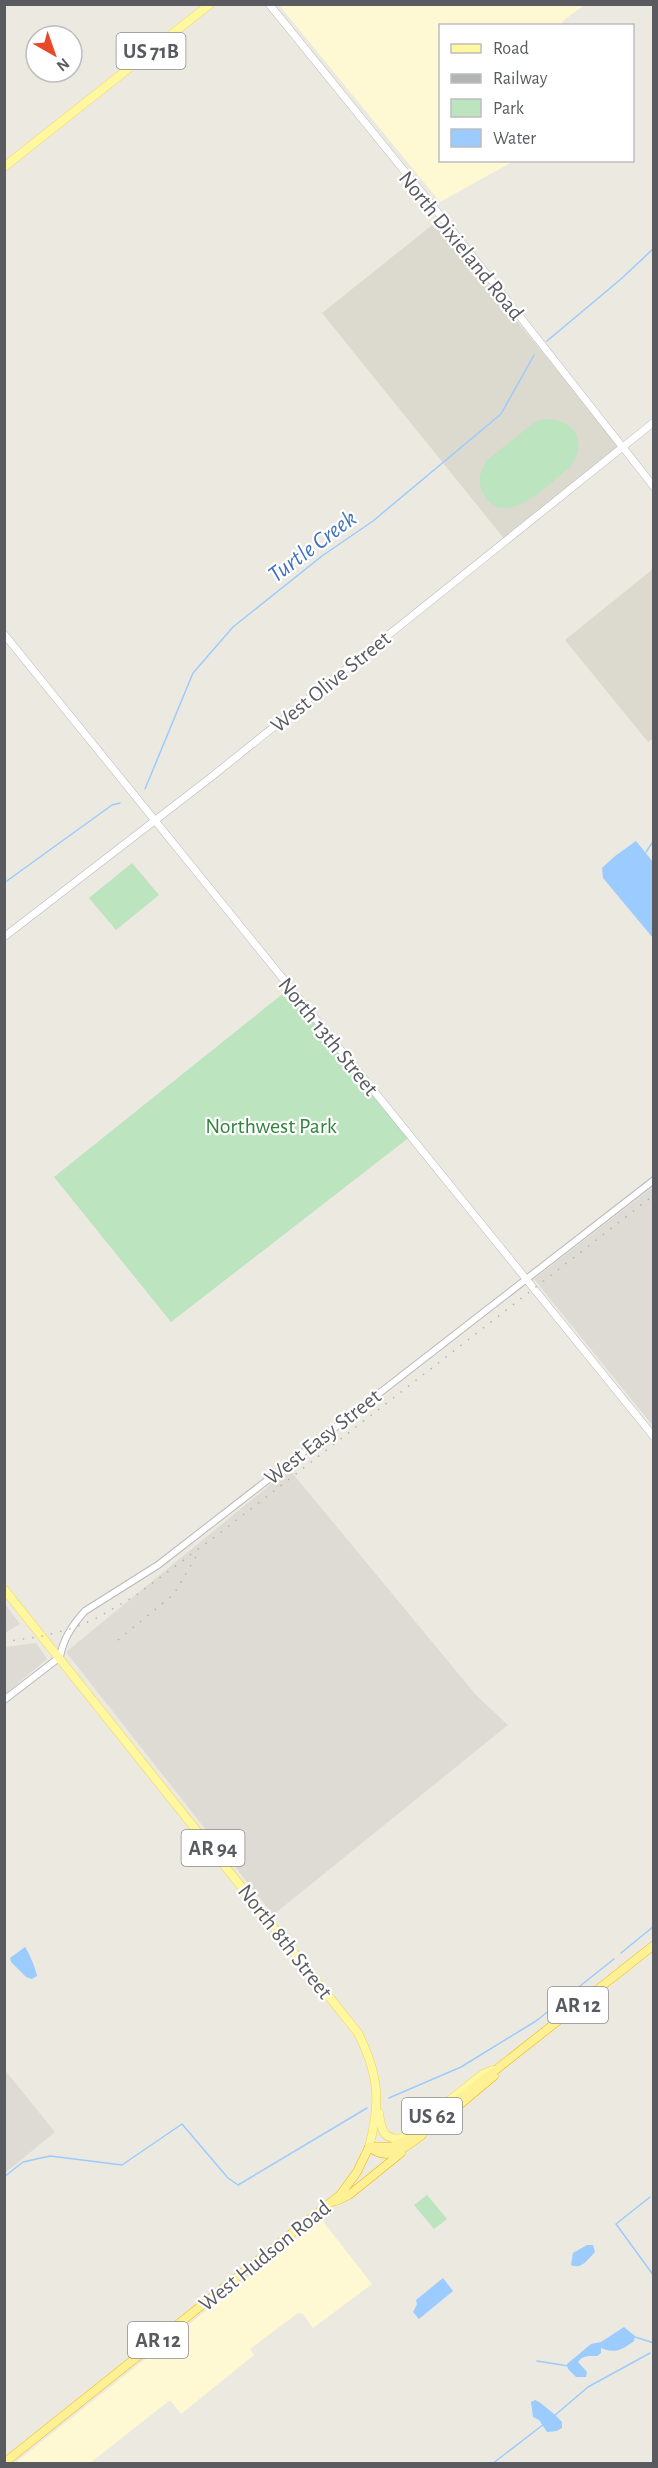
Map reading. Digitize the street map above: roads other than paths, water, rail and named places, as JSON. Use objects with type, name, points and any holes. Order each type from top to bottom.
[{"type":"highway","name":"AR 12","points":[[502,2066],[654,1945]]},
{"type":"highway","name":"US 62","points":[[369,2147],[391,2147],[406,2140],[502,2066]]},
{"type":"highway","name":"US 62","points":[[403,2150],[491,2080],[502,2066]]},
{"type":"highway","points":[[369,2147],[376,2153],[386,2156],[403,2150]]},
{"type":"highway","name":"West Hudson Road","points":[[4,2463],[327,2206],[349,2184],[369,2147]]},
{"type":"highway","name":"AR 12","points":[[327,2206],[349,2195],[403,2150]]},
{"type":"main road","name":"US 71B","points":[[4,167],[210,4]]},
{"type":"main road","name":"North Dixieland Road","points":[[269,4],[451,229],[621,448],[654,487]]},
{"type":"main road","name":"West Olive Street","points":[[4,937],[155,821],[654,422]]},
{"type":"main road","name":"North 13th Street","points":[[4,634],[654,1437]]},
{"type":"main road","name":"North 8th Street","points":[[4,1589],[358,2032],[369,2054],[375,2077],[378,2106],[369,2147]]},
{"type":"main road","name":"US 62","points":[[378,2106],[381,2130],[386,2136],[394,2139],[402,2138],[483,2074],[502,2066]]},
{"type":"street","name":"West Easy Street","points":[[60,1657],[62,1643],[76,1620],[85,1611],[158,1565],[654,1180]]},
{"type":"street","points":[[4,1700],[60,1657]]},
{"type":"water","points":[[636,841],[653,862],[653,938],[603,878],[602,868]]},
{"type":"water","points":[[25,1947],[37,1976],[32,1979],[26,1977],[11,1962],[10,1958]]},
{"type":"water","points":[[587,2245],[593,2245],[595,2252],[582,2265],[571,2265],[573,2253]]},
{"type":"water","points":[[443,2278],[453,2291],[419,2319],[413,2312],[417,2304],[416,2300]]},
{"type":"water","points":[[624,2327],[635,2336],[634,2341],[618,2350],[610,2351],[601,2348],[601,2353],[597,2356],[582,2358],[578,2362],[587,2372],[586,2377],[576,2377],[568,2369],[567,2364],[591,2344],[601,2342]]},
{"type":"water","points":[[535,2400],[562,2422],[562,2428],[547,2432],[539,2420],[533,2417],[531,2402]]},
{"type":"waterway","name":"Turtle Creek","points":[[547,341],[654,248]]},
{"type":"waterway","name":"Turtle Creek","points":[[145,789],[193,673],[233,627],[322,556],[373,521],[501,414],[534,355]]},
{"type":"waterway","name":"Turtle Creek","points":[[4,883],[112,805],[120,803]]},
{"type":"waterway","points":[[646,852],[654,840]]},
{"type":"waterway","points":[[621,1953],[654,1926]]},
{"type":"waterway","points":[[389,2098],[461,2067],[536,2021],[614,1959]]},
{"type":"waterway","points":[[4,2177],[23,2162],[50,2156],[122,2165],[182,2124],[228,2178],[238,2185],[367,2108]]},
{"type":"waterway","points":[[650,2197],[616,2224],[654,2276]]},
{"type":"waterway","points":[[635,2337],[654,2343]]},
{"type":"waterway","points":[[554,2416],[588,2387],[650,2353]]},
{"type":"waterway","points":[[537,2361],[569,2366]]},
{"type":"waterway","points":[[492,2464],[544,2424]]},
{"type":"railway","points":[[4,1642],[70,1629],[95,1619],[135,1596],[220,1533],[654,1195]]},
{"type":"railway","points":[[118,1640],[174,1594],[198,1553]]},
{"type":"park label","name":"Northwest Park","points":[[271,1125]]}]
